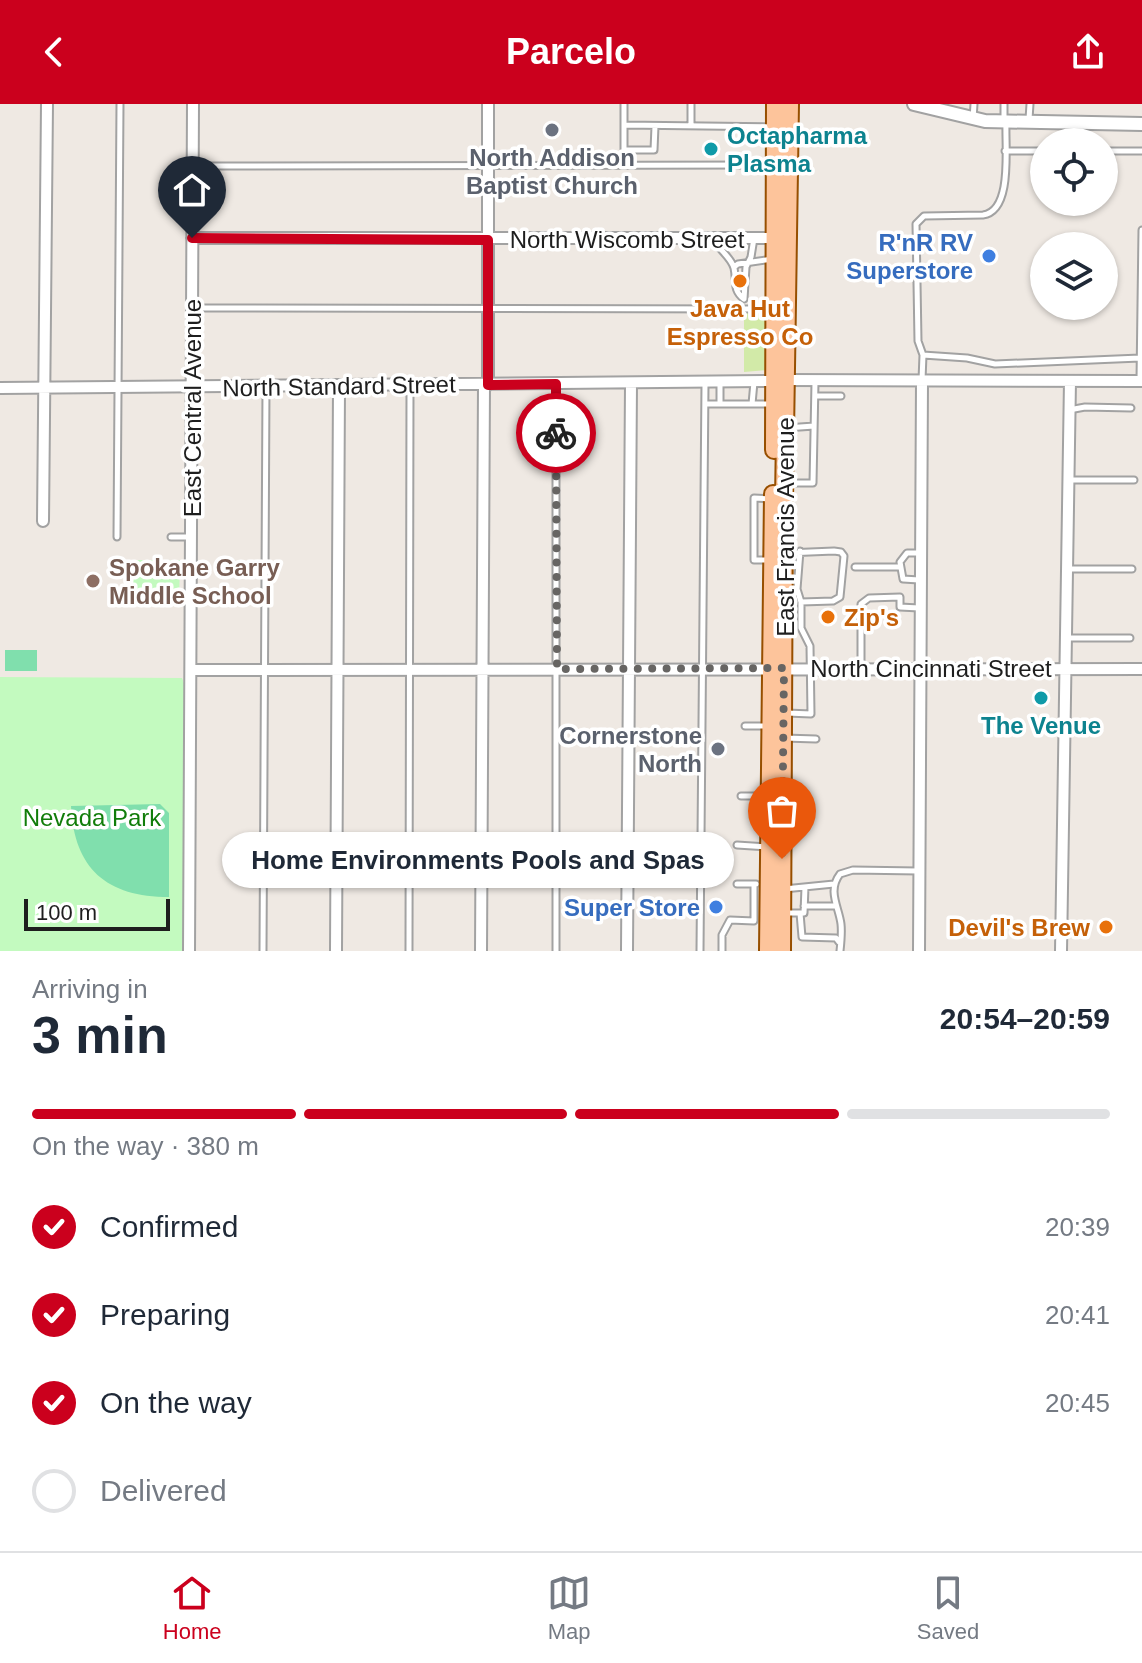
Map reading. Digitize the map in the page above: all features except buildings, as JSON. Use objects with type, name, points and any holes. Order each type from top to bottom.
[{"type":"main road","name":"East Francis Avenue","points":[[768,886],[777,732],[777,668],[786,555],[785,428],[774,309],[775,104]]},
{"type":"main road","name":"East Francis Avenue","points":[[782,951],[776,911],[768,886],[770,796],[777,732],[783,713],[777,668],[791,580],[773,499],[774,404],[780,380],[790,104]]},
{"type":"main road","name":"East Francis Avenue","points":[[768,951],[776,911]]},
{"type":"street","points":[[43,521],[47,104]]},
{"type":"street","name":"East Central Avenue","points":[[189,951],[193,104]]},
{"type":"street","points":[[481,951],[488,104]]},
{"type":"street","points":[[914,104],[973,119],[1005,123],[1142,124]]},
{"type":"street","name":"North Wiscomb Street","points":[[192,238],[774,238]]},
{"type":"street","name":"North Standard Street","points":[[0,388],[339,387],[780,380],[1141,381]]},
{"type":"street","points":[[1061,951],[1070,381]]},
{"type":"street","points":[[919,951],[922,382]]},
{"type":"street","points":[[627,951],[631,384]]},
{"type":"street","points":[[336,951],[339,387]]},
{"type":"street","name":"North Cincinnati Street","points":[[192,670],[1142,669]]},
{"type":"lane","points":[[117,537],[120,104]]},
{"type":"lane","points":[[624,104],[624,150],[654,150],[655,126]]},
{"type":"lane","points":[[691,104],[691,126]]},
{"type":"lane","points":[[973,119],[974,104]]},
{"type":"lane","points":[[922,382],[923,355],[918,341],[916,224],[924,216],[994,212],[1004,191],[1004,104]]},
{"type":"lane","points":[[1029,124],[1030,104]]},
{"type":"lane","points":[[624,125],[775,127]]},
{"type":"lane","points":[[1005,151],[1030,151]]},
{"type":"lane","points":[[1118,151],[1142,151]]},
{"type":"lane","points":[[192,166],[774,165]]},
{"type":"lane","points":[[1141,381],[1142,230]]},
{"type":"lane","points":[[744,299],[745,274],[754,238]]},
{"type":"lane","points":[[713,239],[734,267],[736,292],[752,309]]},
{"type":"lane","points":[[734,267],[774,259]]},
{"type":"lane","points":[[192,308],[774,309]]},
{"type":"lane","points":[[923,355],[967,358],[995,364],[1140,358]]},
{"type":"lane","points":[[752,404],[754,381]]},
{"type":"lane","points":[[784,483],[813,483],[815,381]]},
{"type":"lane","points":[[720,382],[720,404]]},
{"type":"lane","points":[[700,951],[705,383]]},
{"type":"lane","points":[[556,384],[556,951]]},
{"type":"lane","points":[[409,951],[410,385]]},
{"type":"lane","points":[[263,951],[266,387]]},
{"type":"lane","points":[[815,396],[841,396]]},
{"type":"lane","points":[[705,404],[774,404]]},
{"type":"lane","points":[[1069,410],[1085,407],[1131,408]]},
{"type":"lane","points":[[785,428],[814,426]]},
{"type":"lane","points":[[1068,479],[1134,480]]},
{"type":"lane","points":[[171,537],[192,537]]},
{"type":"lane","points":[[786,555],[841,552],[844,556],[840,597],[833,601],[801,602]]},
{"type":"lane","points":[[920,580],[903,579],[900,567],[901,558],[907,553],[921,553]]},
{"type":"lane","points":[[855,567],[900,567]]},
{"type":"lane","points":[[1066,569],[1132,569]]},
{"type":"lane","points":[[783,713],[811,714],[810,646],[801,628],[801,602],[791,580]]},
{"type":"lane","points":[[861,667],[861,604],[869,598],[900,597],[900,607],[920,608]]},
{"type":"lane","points":[[1065,638],[1130,638]]},
{"type":"lane","points":[[745,726],[816,739]]},
{"type":"lane","points":[[741,796],[770,796]]},
{"type":"lane","points":[[737,845],[769,847]]},
{"type":"lane","points":[[840,951],[841,923],[834,906],[834,884],[840,874],[845,871],[919,871]]},
{"type":"lane","points":[[737,884],[805,887],[834,884]]},
{"type":"lane","points":[[722,951],[722,935],[730,920],[754,921],[776,911],[804,913],[805,887]]},
{"type":"lane","points":[[804,906],[834,906]]},
{"type":"lane","points":[[776,911],[802,937],[836,938],[841,943]]},
{"type":"green space","points":[[744,313],[768,313],[768,370],[744,372]]},
{"type":"green space","points":[[131,560],[180,560],[179,604],[130,603]]},
{"type":"green space","points":[[5,650],[37,650],[37,671],[5,671]]},
{"type":"green space","name":"Nevada Park","points":[[0,677],[182,678],[185,686],[183,951],[0,951]]},
{"type":"green space","points":[[160,804],[169,813],[169,897],[128,892],[98,875],[79,847],[71,806]]},
{"type":"way so far","points":[[556,433],[557,669],[784,668],[782,859]]},
{"type":"place","name":"North Addison Baptist Church","points":[[552,130]]},
{"type":"place","name":"Octapharma Plasma","points":[[711,149]]},
{"type":"place","name":"R'nR RV Superstore","points":[[989,256]]},
{"type":"place","name":"Java Hut Espresso Co","points":[[740,281]]},
{"type":"place","name":"Spokane Garry Middle School","points":[[93,581]]},
{"type":"place","name":"Zip's","points":[[828,617]]},
{"type":"place","name":"The Venue","points":[[1041,698]]},
{"type":"place","name":"Cornerstone North","points":[[718,749]]},
{"type":"place","name":"Home Environments Pools and Spas","points":[[782,859]]},
{"type":"place","name":"Super Store","points":[[716,907]]},
{"type":"place","name":"Devil's Brew","points":[[1106,927]]},
{"type":"route","points":[[192,238],[488,240],[488,385],[556,384],[556,433]]}]
